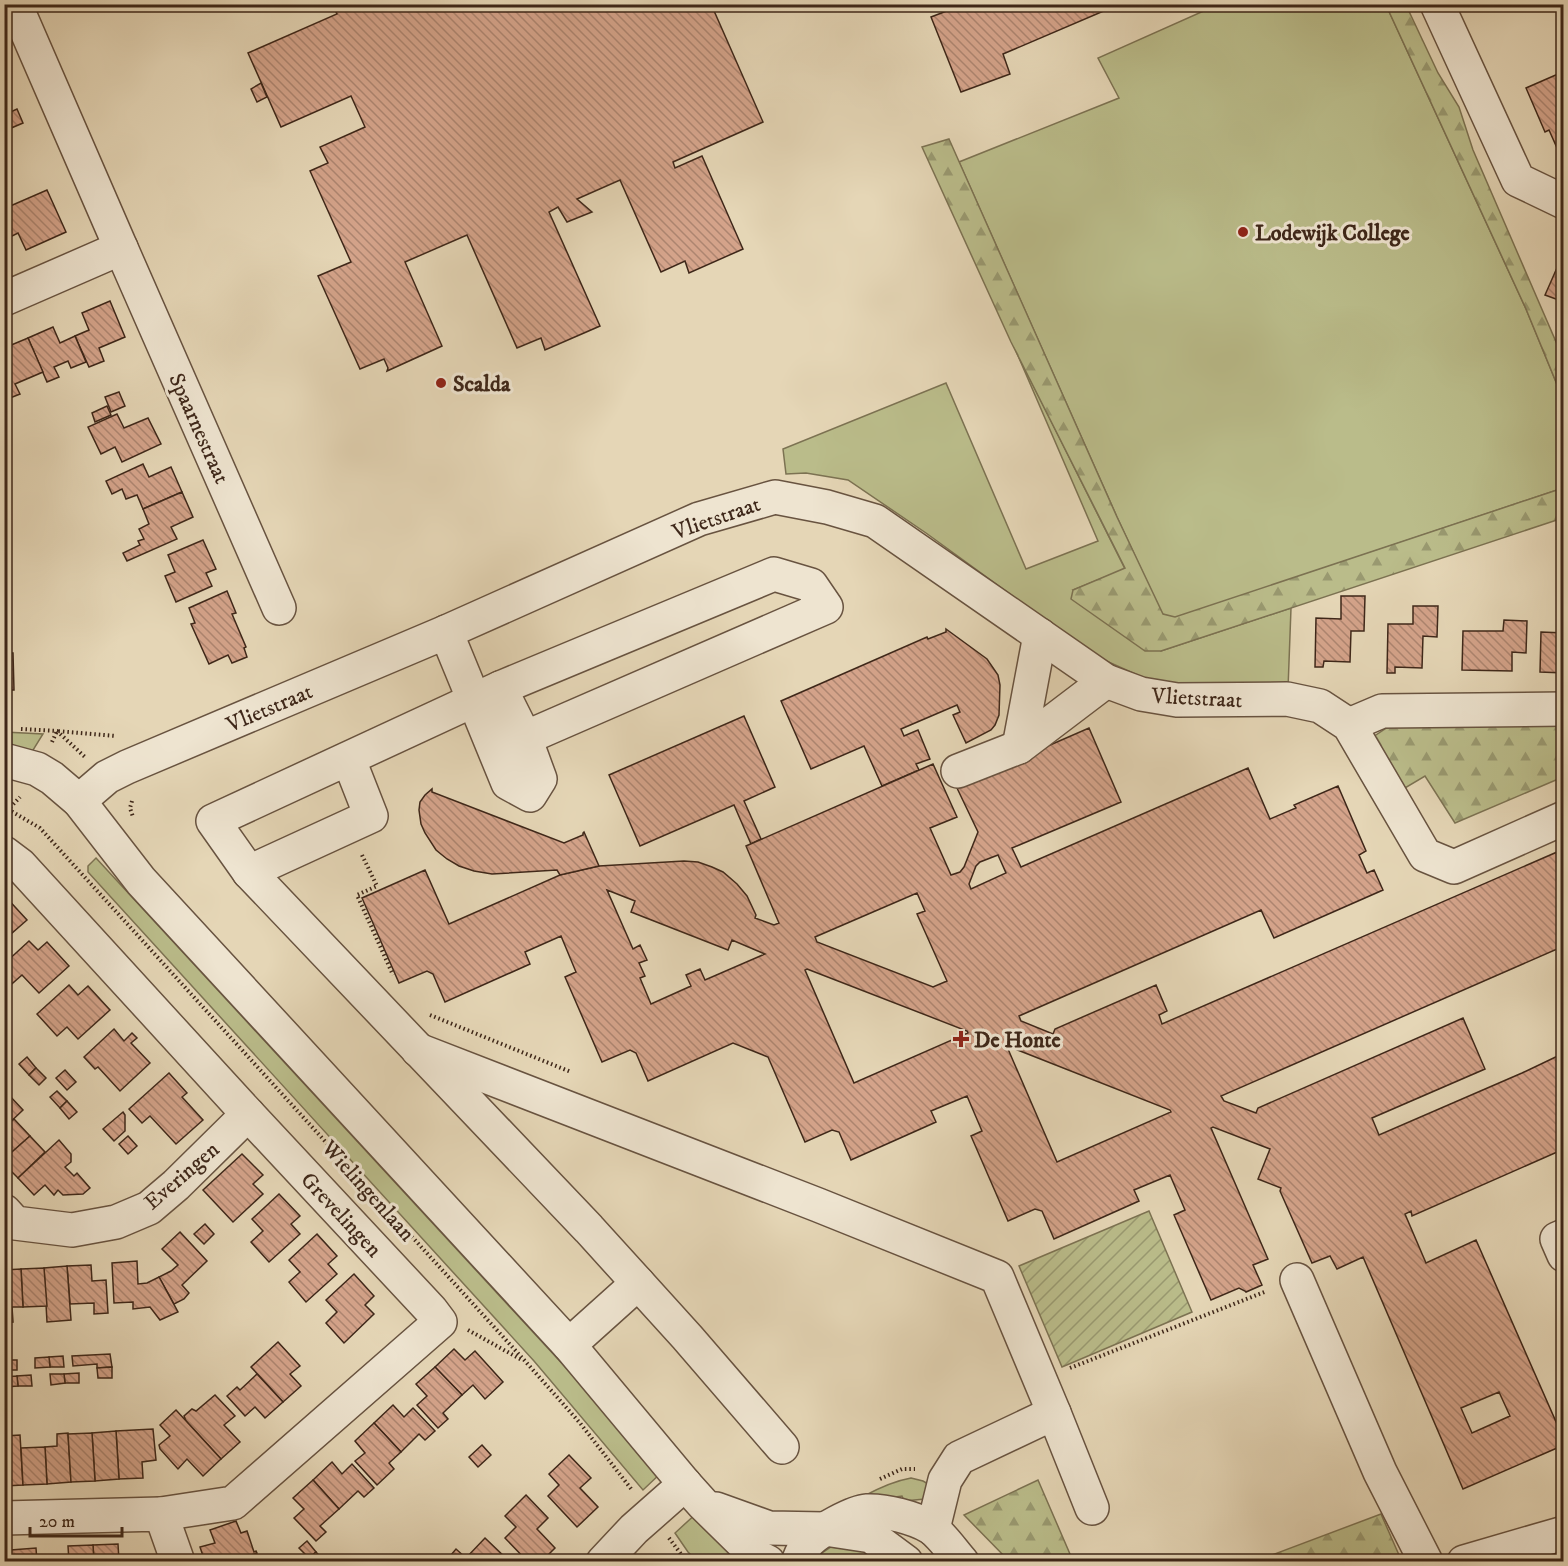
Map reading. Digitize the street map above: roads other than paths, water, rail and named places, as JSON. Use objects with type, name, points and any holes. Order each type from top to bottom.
[{"type":"street","name":"Spaarnestraat","points":[[15,4],[279,608]]},
{"type":"street","points":[[1437,4],[1518,180],[1563,202]]},
{"type":"street","points":[[4,299],[121,248]]},
{"type":"street","name":"Vlietstraat","points":[[79,801],[107,777],[127,767],[446,632],[699,519],[775,497],[827,507],[875,521],[1106,681],[1141,694],[1178,700],[1287,699],[1320,706],[1349,725],[1425,855],[1454,867],[1563,819]]},
{"type":"street","points":[[525,738],[826,607],[812,585],[774,574],[487,695],[213,822],[249,872],[589,1229],[782,1447]]},
{"type":"street","points":[[446,632],[487,695],[525,738],[540,779],[530,795],[508,783],[487,695]]},
{"type":"street","points":[[1018,747],[1040,635]]},
{"type":"street","points":[[958,771],[1018,747],[1106,681]]},
{"type":"street","points":[[1349,725],[1382,711],[1563,709]]},
{"type":"street","points":[[4,760],[37,769],[52,778],[79,801]]},
{"type":"street","points":[[249,872],[371,816],[349,760]]},
{"type":"street","points":[[6,799],[27,789],[79,801]]},
{"type":"street","name":"Wielingenlaan","points":[[79,801],[141,881],[569,1345],[694,1494],[756,1556],[768,1562]]},
{"type":"street","name":"Grevelingen","points":[[4,854],[20,865],[440,1322],[233,1503],[161,1514]]},
{"type":"street","points":[[418,1050],[997,1277],[1092,1508]]},
{"type":"street","name":"Everingen","points":[[4,1211],[15,1223],[72,1230],[116,1222],[149,1208],[248,1114]]},
{"type":"street","points":[[1563,1236],[1557,1239],[1563,1255]]},
{"type":"street","points":[[1297,1280],[1380,1472],[1426,1562]]},
{"type":"street","points":[[569,1345],[638,1283]]},
{"type":"street","points":[[933,1528],[945,1480],[959,1458],[1054,1413]]},
{"type":"street","points":[[603,1562],[634,1529],[652,1515],[694,1494],[769,1528],[825,1529],[871,1536],[906,1562]]},
{"type":"street","points":[[798,1562],[809,1541],[825,1529],[866,1511],[912,1518],[933,1528],[962,1562]]},
{"type":"street","points":[[4,1518],[161,1514],[178,1562]]},
{"type":"street","points":[[1464,1562],[1563,1533]]},
{"type":"place","name":"Lodewijk College","points":[[1243,232]]},
{"type":"place","name":"Scalda","points":[[441,383]]},
{"type":"place","name":"De Honte","points":[[961,1039]]}]
